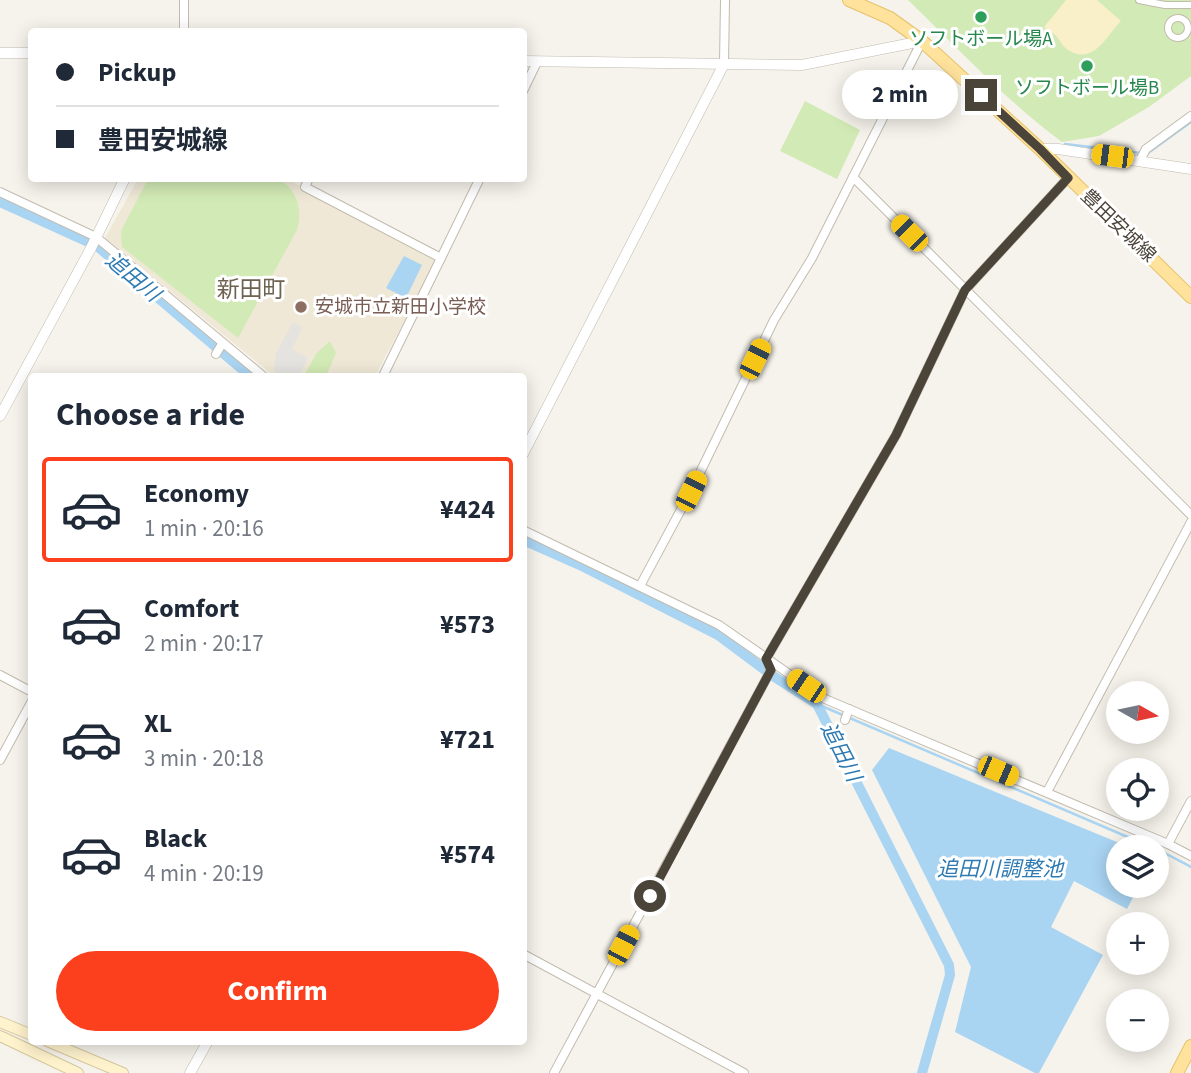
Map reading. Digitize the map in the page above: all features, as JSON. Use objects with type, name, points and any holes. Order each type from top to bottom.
[{"type":"main road","name":"豊田安城線","points":[[849,0],[890,18],[922,41],[1040,149],[1191,297]]},
{"type":"main road","points":[[0,1022],[28,1033]]},
{"type":"main road","points":[[0,1036],[78,1073]]},
{"type":"main road","points":[[57,1045],[123,1073]]},
{"type":"main road","points":[[1177,1073],[1191,1046]]},
{"type":"street","points":[[184,0],[184,28]]},
{"type":"street","points":[[527,446],[724,64],[725,0]]},
{"type":"street","points":[[1139,0],[1165,5],[1191,5]]},
{"type":"street","points":[[527,61],[802,65],[922,41]]},
{"type":"street","points":[[640,586],[691,491],[774,320],[812,258],[922,41]]},
{"type":"street","points":[[0,53],[28,53]]},
{"type":"street","points":[[527,83],[537,62]]},
{"type":"street","points":[[1140,160],[1146,149],[1191,116]]},
{"type":"street","points":[[1040,149],[1140,160],[1191,169]]},
{"type":"street","points":[[853,177],[1191,515]]},
{"type":"street","points":[[554,1073],[769,673],[766,659],[896,435],[965,290],[1068,178]]},
{"type":"street","points":[[0,416],[94,242],[123,182]]},
{"type":"street","points":[[308,182],[305,187],[441,258]]},
{"type":"street","points":[[384,373],[478,182]]},
{"type":"street","points":[[0,192],[94,242],[219,348],[258,373]]},
{"type":"street","points":[[1048,792],[1191,522]]},
{"type":"street","points":[[527,532],[719,625],[847,714],[1048,792],[1147,835]]},
{"type":"street","points":[[0,675],[28,690]]},
{"type":"street","points":[[0,760],[28,708]]},
{"type":"street","points":[[1169,842],[1191,801]]},
{"type":"street","points":[[1169,845],[1191,856]]},
{"type":"street","points":[[527,956],[744,1073]]},
{"type":"street","points":[[190,1073],[206,1045]]},
{"type":"shaded area","name":"安城市立新田小学校","points":[[136,182],[292,182],[436,261],[377,373],[270,373],[105,238]]},
{"type":"shaded area","points":[[293,322],[302,328],[292,349],[308,358],[300,373],[274,371],[276,353]]},
{"type":"green space","points":[[908,0],[1191,0],[1191,76],[1149,107],[1099,136],[1062,142],[1002,92]]},
{"type":"green space","points":[[805,101],[860,130],[837,179],[780,151]]},
{"type":"green space","points":[[146,182],[283,182],[294,194],[299,207],[297,230],[238,338],[122,247],[121,231]]},
{"type":"green space","points":[[330,341],[336,353],[327,373],[306,373],[316,354]]},
{"type":"sand","points":[[1066,0],[1097,0],[1121,21],[1093,52],[1077,54],[1066,48],[1044,27]]},
{"type":"water","points":[[404,256],[422,265],[406,298],[386,288]]},
{"type":"water","name":"追田川調整池","points":[[889,748],[1106,838],[1106,898],[1074,881],[1051,927],[1103,955],[1039,1073],[955,1032],[971,967],[872,770]]},
{"type":"water","name":"追田川調整池","points":[[1106,898],[1133,898],[1127,909]]},
{"type":"waterway","points":[[1148,153],[1191,122]]},
{"type":"waterway","points":[[1065,144],[1141,153]]},
{"type":"waterway","name":"追田川","points":[[0,202],[97,246],[246,373]]},
{"type":"waterway","name":"追田川","points":[[527,542],[584,567],[718,635],[773,676],[817,704],[949,965],[950,975],[922,1073]]},
{"type":"waterway","points":[[817,704],[1123,835]]},
{"type":"waterway","points":[[1169,855],[1191,867]]},
{"type":"place","name":"ソフトボール場A","points":[[981,17]]},
{"type":"place","name":"ソフトボール場B","points":[[1087,66]]},
{"type":"place","name":"安城市立新田小学校","points":[[301,307]]},
{"type":"district","name":"新田町","points":[[251,289]]},
{"type":"route","points":[[650,896],[771,670],[766,659],[896,435],[965,290],[1068,178],[981,95]]}]
